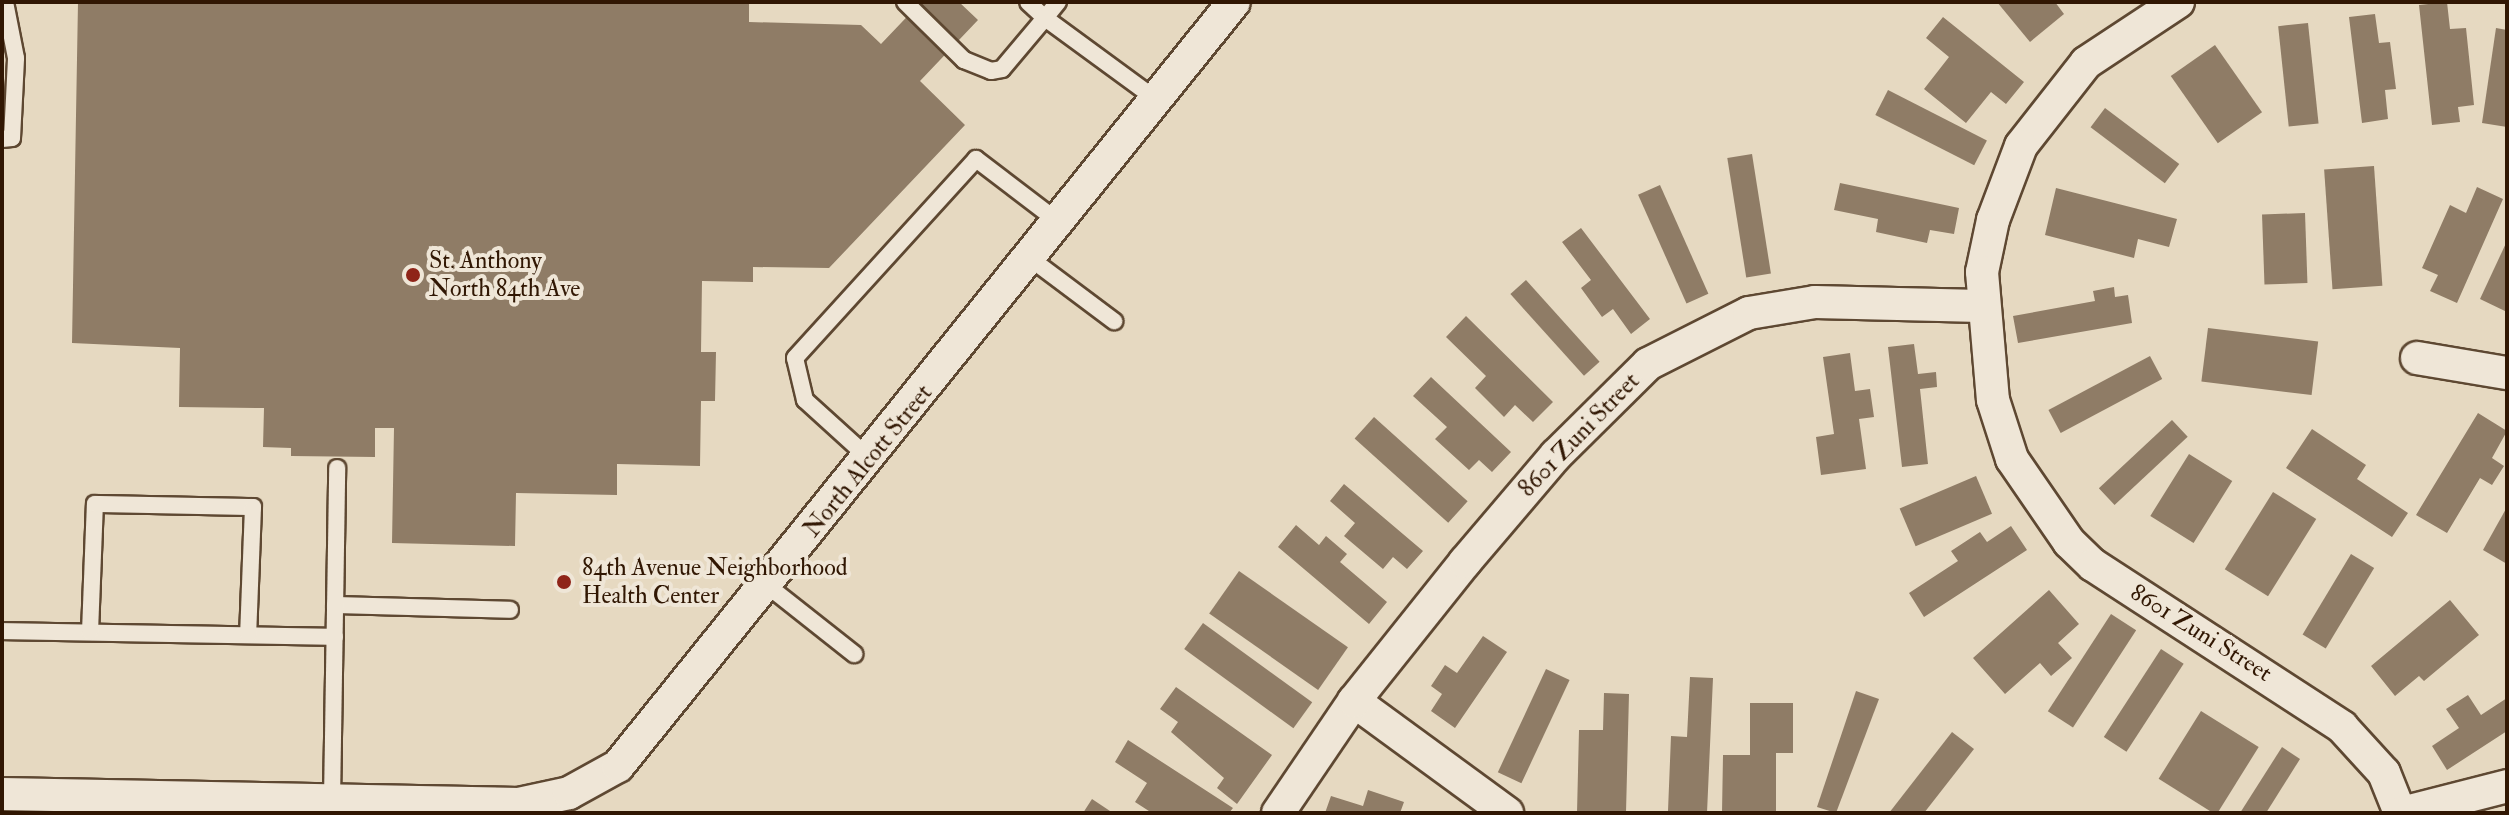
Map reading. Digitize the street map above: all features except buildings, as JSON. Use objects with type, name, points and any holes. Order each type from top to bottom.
[{"type":"street","name":"North Alcott Street","points":[[2,794],[332,801],[379,808],[519,804],[569,793],[618,766],[768,586],[1234,2]]},
{"type":"street","name":"8601 Zuni Street","points":[[2178,2],[2086,63],[2037,120],[1993,220],[1981,306],[1993,400],[2012,459],[2069,542],[2093,565],[2342,727],[2384,773],[2401,813],[2507,786]]},
{"type":"street","name":"8601 Zuni Street","points":[[1278,813],[1354,701],[1556,455],[1648,364],[1749,313],[1815,302],[1981,306]]},
{"type":"street","points":[[2417,358],[2507,373]]},
{"type":"street","points":[[1354,701],[1507,813]]},
{"type":"lane","points":[[2,139],[12,138],[16,58],[5,2]]},
{"type":"lane","points":[[905,2],[964,60],[991,71],[1002,69],[1058,2]]},
{"type":"lane","points":[[1028,2],[1045,18],[1157,100]]},
{"type":"lane","points":[[870,459],[805,400],[795,358],[976,159],[1060,223]]},
{"type":"lane","points":[[1031,259],[1114,321]]},
{"type":"lane","points":[[332,801],[337,468]]},
{"type":"lane","points":[[90,632],[95,504],[237,506],[253,507],[248,635]]},
{"type":"lane","points":[[768,586],[854,654]]},
{"type":"lane","points":[[335,605],[510,610]]},
{"type":"lane","points":[[2,631],[335,637]]},
{"type":"place","name":"St. Anthony North 84th Ave","points":[[413,275]]},
{"type":"place","name":"84th Avenue Neighborhood Health Center","points":[[564,582]]}]
